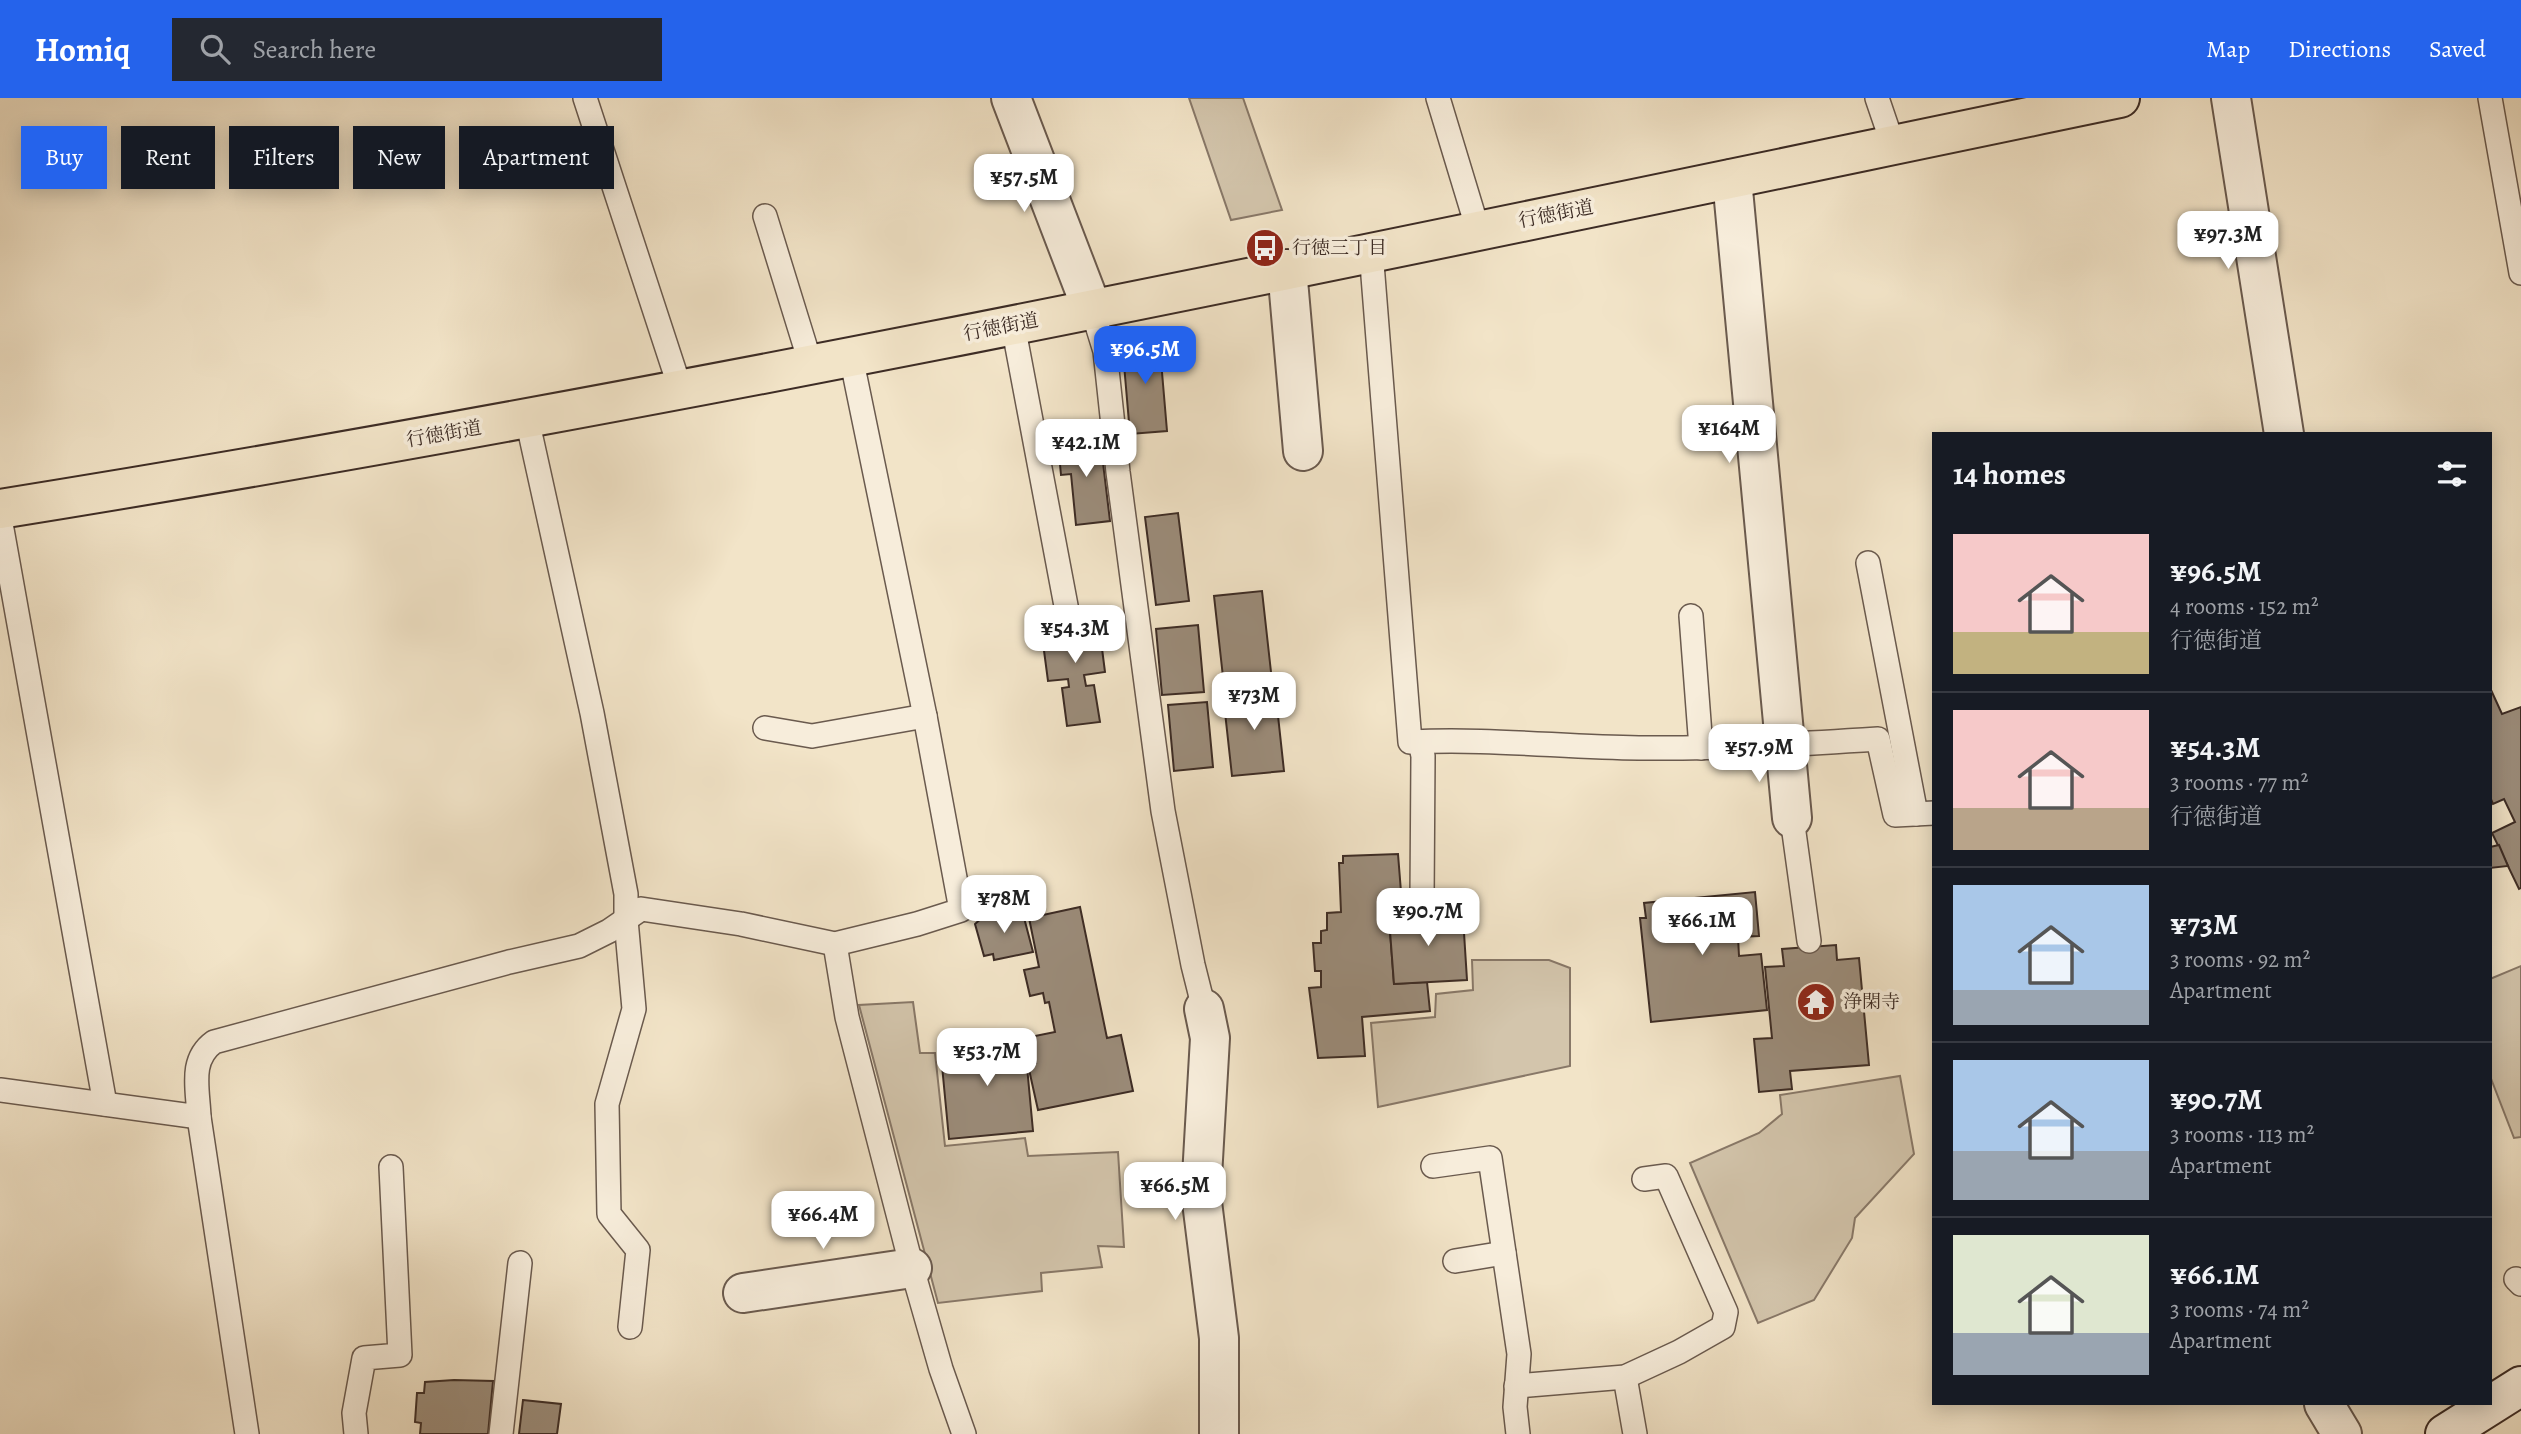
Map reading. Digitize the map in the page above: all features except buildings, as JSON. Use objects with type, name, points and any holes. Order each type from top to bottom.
[{"type":"main road","name":"行徳街道","points":[[0,509],[270,466],[681,391],[2120,98]]},
{"type":"street","points":[[1011,98],[1092,309]]},
{"type":"street","points":[[2231,98],[2284,432]]},
{"type":"street","points":[[1732,179],[1792,818]]},
{"type":"street","points":[[1287,269],[1303,452]]},
{"type":"street","points":[[1204,1009],[1210,1038],[1201,1195],[1219,1338],[1219,1434]]},
{"type":"street","points":[[743,1293],[912,1268]]},
{"type":"street","points":[[2492,1404],[2521,1386]]},
{"type":"street","points":[[2324,1405],[2342,1434]]},
{"type":"street","points":[[2445,1434],[2491,1405]]},
{"type":"lane","points":[[585,98],[681,391]]},
{"type":"lane","points":[[1438,98],[1478,230]]},
{"type":"lane","points":[[1877,98],[1893,145]]},
{"type":"lane","points":[[2490,98],[2521,273]]},
{"type":"lane","points":[[765,216],[811,365]]},
{"type":"lane","points":[[1371,251],[1409,742],[1701,748],[1878,739],[1895,815],[1925,813],[1868,563]]},
{"type":"lane","points":[[1092,309],[1105,351],[1118,472],[1163,811],[1190,952],[1204,1009]]},
{"type":"lane","points":[[1013,325],[1067,611]]},
{"type":"lane","points":[[247,1434],[199,1117],[197,1065],[202,1051],[214,1042],[496,965],[579,946],[609,931],[641,909],[741,924],[835,944],[961,910],[925,716],[851,357]]},
{"type":"lane","points":[[527,419],[592,713],[626,894],[634,1009],[607,1104],[609,1214],[638,1250],[630,1327]]},
{"type":"lane","points":[[0,518],[105,1104]]},
{"type":"lane","points":[[1691,617],[1701,748]]},
{"type":"lane","points":[[765,728],[812,736],[925,716]]},
{"type":"lane","points":[[1420,742],[1423,756],[1422,900]]},
{"type":"lane","points":[[1792,818],[1809,941]]},
{"type":"lane","points":[[835,944],[847,1017],[912,1268],[941,1368],[964,1434]]},
{"type":"lane","points":[[0,1090],[199,1117]]},
{"type":"lane","points":[[1433,1166],[1490,1158],[1519,1354],[1515,1407],[1518,1434]]},
{"type":"lane","points":[[356,1434],[354,1413],[364,1358],[400,1355],[391,1167]]},
{"type":"lane","points":[[1516,1386],[1625,1377],[1679,1352],[1723,1327],[1726,1312],[1666,1176],[1644,1179]]},
{"type":"lane","points":[[1455,1261],[1504,1253]]},
{"type":"lane","points":[[501,1434],[520,1263]]},
{"type":"lane","points":[[1625,1377],[1635,1434]]},
{"type":"shaded area","points":[[1189,98],[1243,98],[1282,210],[1231,220]]},
{"type":"shaded area","points":[[1472,960],[1549,960],[1570,968],[1570,1066],[1378,1107],[1371,1023],[1435,1017],[1436,994],[1473,990]]},
{"type":"shaded area","points":[[2521,966],[2521,1137],[2514,1138],[2492,1081],[2492,978]]},
{"type":"shaded area","points":[[913,1002],[920,1053],[935,1053],[945,1146],[1025,1138],[1028,1156],[1118,1152],[1124,1247],[1098,1246],[1102,1267],[1041,1273],[1042,1291],[938,1303],[859,1005]]},
{"type":"shaded area","points":[[1900,1076],[1914,1154],[1855,1218],[1852,1238],[1814,1300],[1758,1323],[1690,1163],[1759,1133],[1782,1114],[1780,1095]]},
{"type":"place","name":"行徳三丁目","points":[[1265,248]]},
{"type":"place","name":"浄閑寺","points":[[1816,1002]]}]
